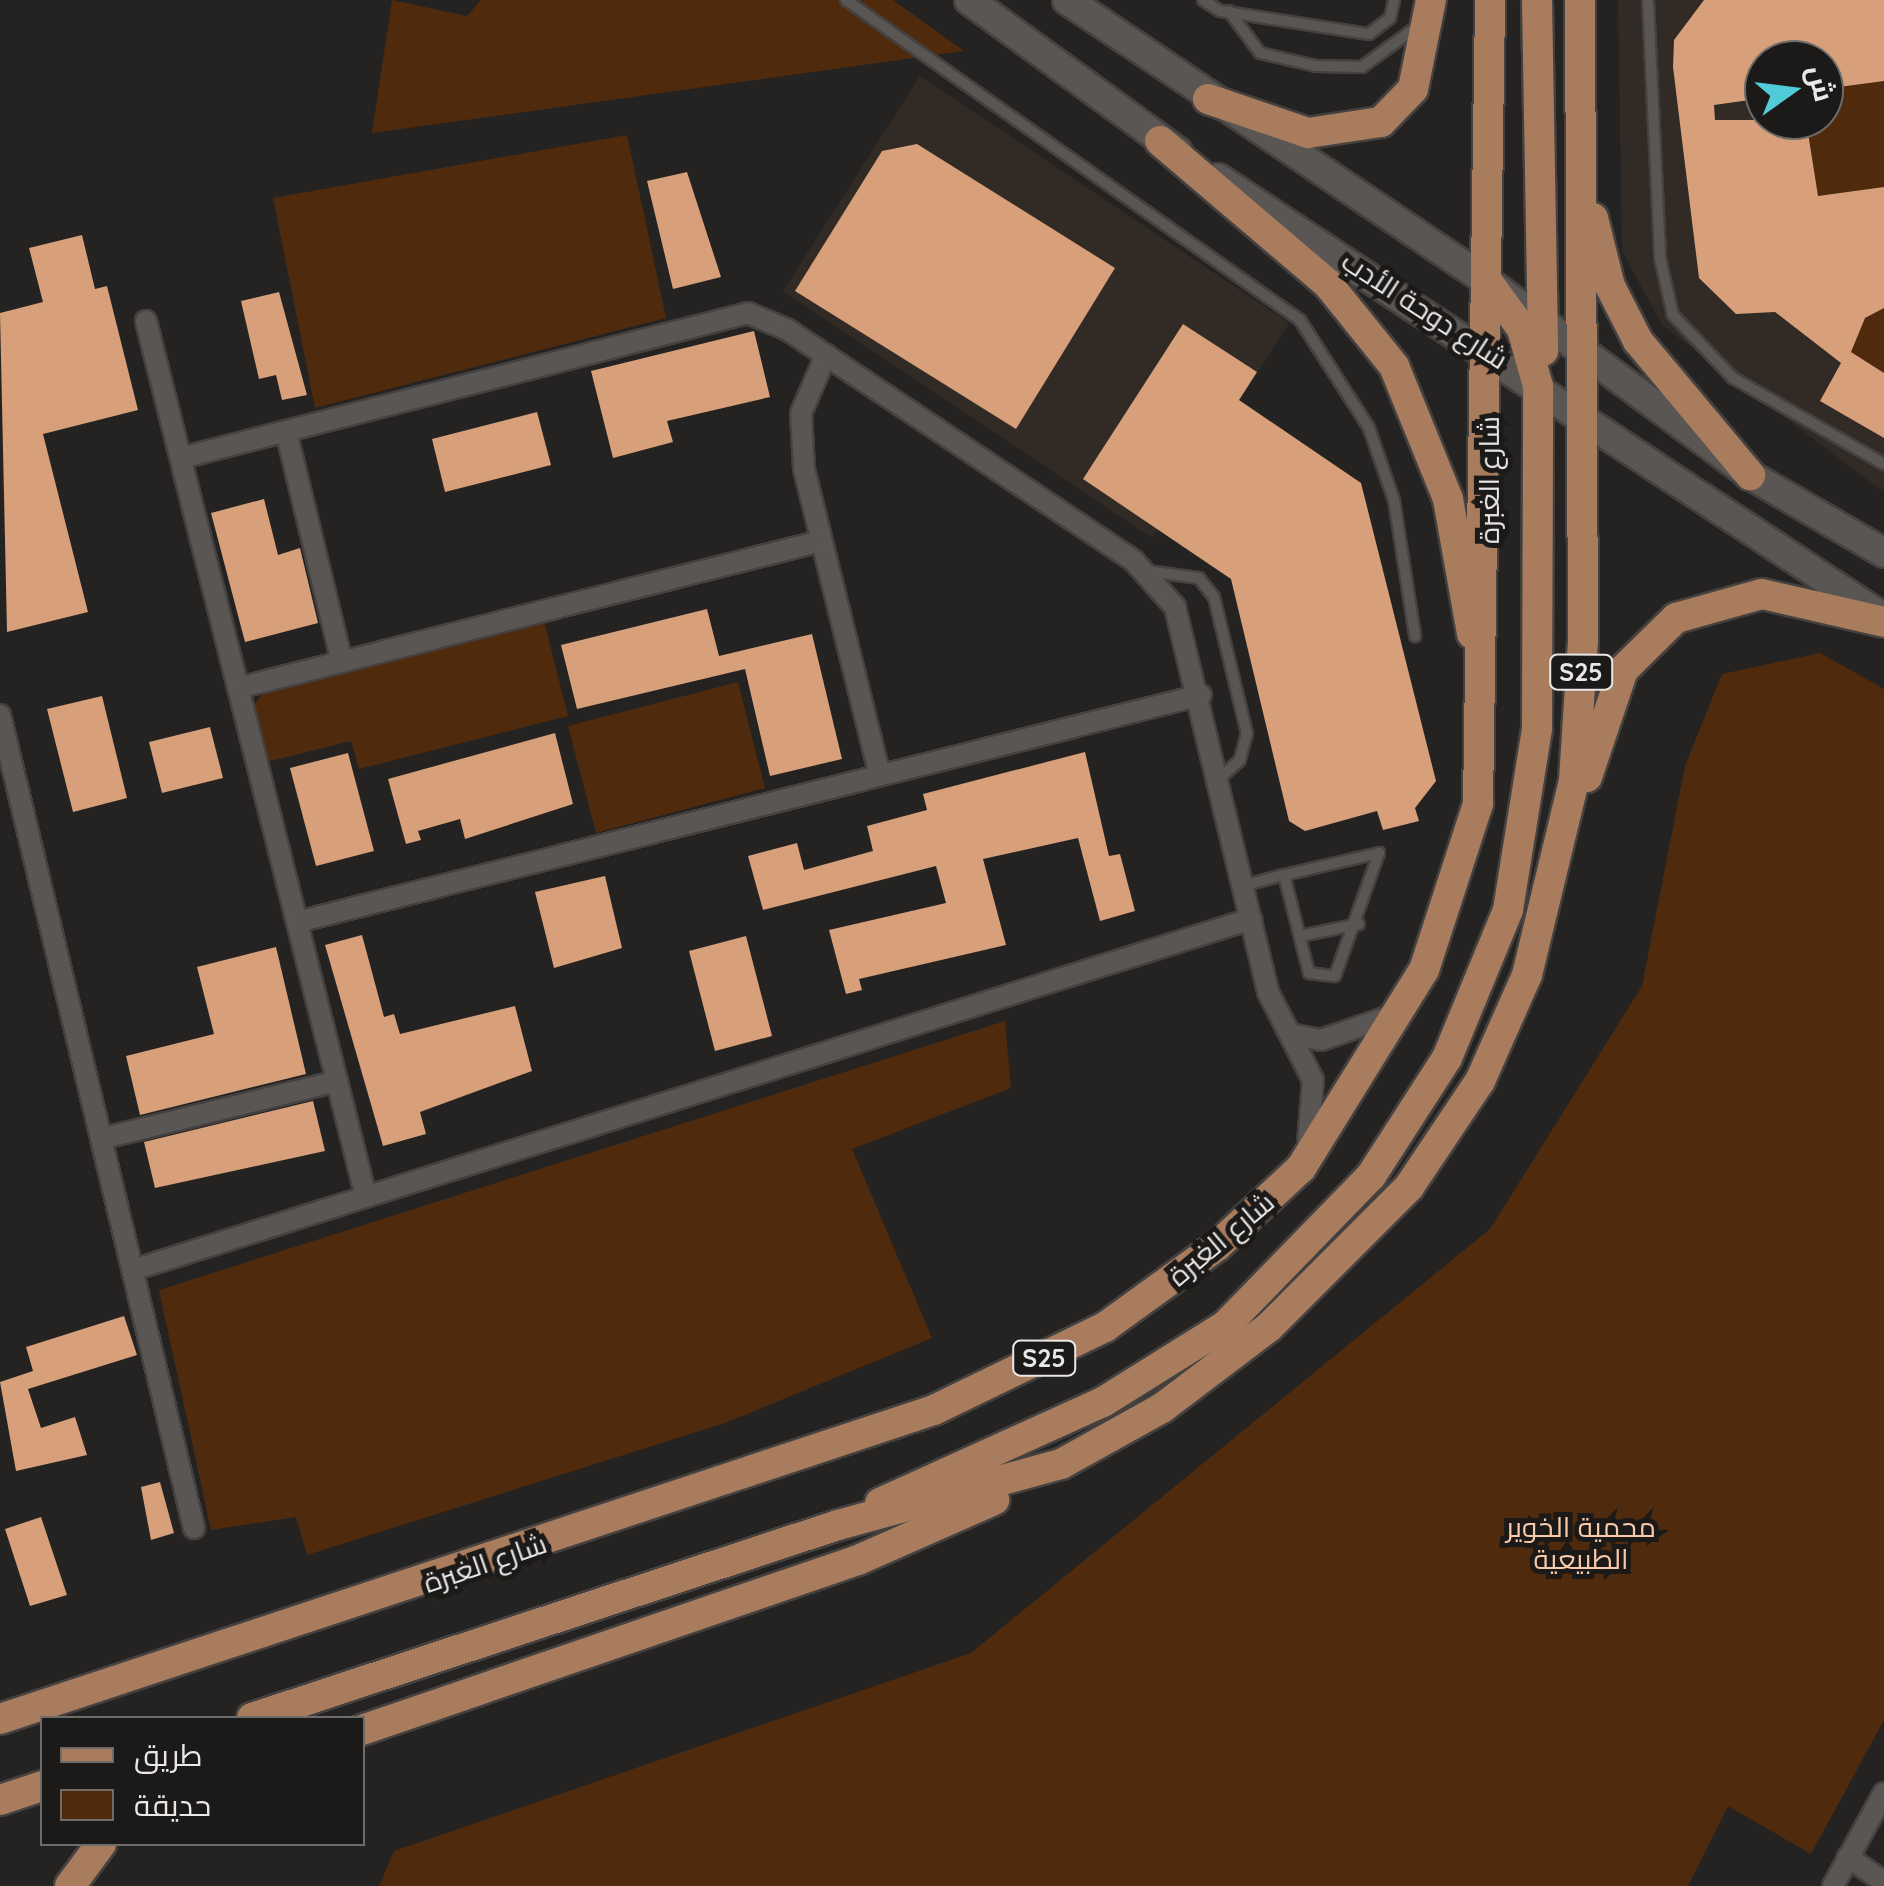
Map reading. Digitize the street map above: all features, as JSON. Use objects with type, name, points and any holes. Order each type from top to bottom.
[{"type":"main road","name":"شارع دوحة الأدب","points":[[968,0],[1160,140],[1490,350],[1581,418],[1884,620]]},
{"type":"main road","name":"شارع دوحة الأدب","points":[[1068,0],[1208,99],[1487,282],[1750,476],[1884,552]]},
{"type":"main road","name":"شارع الغبرة","points":[[0,1719],[934,1410],[1151,1297],[1301,1168],[1403,1011],[1468,850],[1486,730],[1490,0]]},
{"type":"main road","points":[[1537,0],[1536,319],[1550,372],[1581,418]]},
{"type":"main road","name":"S25","points":[[258,1716],[838,1525],[1061,1464],[1243,1348],[1409,1188],[1507,1024],[1563,851],[1583,640],[1580,0]]},
{"type":"main road","points":[[1208,99],[1308,133],[1370,126],[1413,89],[1430,6]]},
{"type":"main road","points":[[1160,140],[1328,284],[1394,366],[1448,499],[1486,730]]},
{"type":"main road","points":[[1582,170],[1619,308],[1654,366],[1750,476]]},
{"type":"main road","points":[[838,1525],[1169,1367],[1326,1230],[1414,1115],[1481,984],[1524,831],[1540,663],[1538,386],[1522,330],[1487,282]]},
{"type":"main road","points":[[1536,288],[1557,310],[1580,291]]},
{"type":"main road","points":[[1563,851],[1623,670],[1676,618],[1762,594],[1884,620]]},
{"type":"main road","points":[[365,1729],[858,1560],[1061,1464]]},
{"type":"main road","points":[[0,1800],[40,1787]]},
{"type":"main road","points":[[70,1886],[99,1846]]},
{"type":"street","points":[[180,458],[748,313],[826,355],[1147,572],[1175,607],[1221,777],[1268,992],[1295,1035],[1315,1093],[1301,1168]]},
{"type":"street","points":[[146,321],[366,1197]]},
{"type":"street","points":[[826,355],[801,413],[821,541],[879,772]]},
{"type":"street","points":[[286,431],[342,662]]},
{"type":"street","points":[[238,688],[821,541]]},
{"type":"street","points":[[297,922],[879,772],[1201,695]]},
{"type":"street","points":[[0,715],[136,1268],[194,1528]]},
{"type":"street","points":[[136,1268],[1251,919]]},
{"type":"street","points":[[1295,1035],[1321,1040],[1403,1011]]},
{"type":"street","points":[[104,1138],[337,1081]]},
{"type":"street","points":[[1833,1886],[1884,1792]]},
{"type":"street","points":[[1848,1857],[1884,1882]]},
{"type":"lane","points":[[846,0],[1300,320],[1369,428],[1394,500],[1414,636]]},
{"type":"lane","points":[[1204,0],[1368,34],[1390,18],[1394,0]]},
{"type":"lane","points":[[1648,0],[1659,239],[1673,314],[1733,378],[1884,464]]},
{"type":"lane","points":[[1235,6],[1260,54],[1340,68],[1381,59],[1430,6]]},
{"type":"lane","points":[[1147,572],[1199,578],[1214,597],[1247,732],[1240,760],[1221,777]]},
{"type":"lane","points":[[1246,885],[1284,874],[1379,852],[1347,963],[1322,979],[1310,973],[1284,874]]},
{"type":"lane","points":[[1300,936],[1359,924]]},
{"type":"shaded area","points":[[1618,0],[1884,0],[1884,492],[1662,325],[1622,251]]},
{"type":"shaded area","points":[[920,76],[1289,323],[1152,538],[783,291]]},
{"type":"green space","points":[[392,0],[467,16],[481,0],[893,0],[964,51],[372,133]]},
{"type":"green space","points":[[1884,81],[1884,187],[1817,196],[1810,140],[1844,140],[1844,86]]},
{"type":"green space","points":[[627,135],[666,318],[315,408],[273,198]]},
{"type":"green space","points":[[1884,308],[1884,373],[1851,352],[1865,318]]},
{"type":"green space","points":[[544,621],[568,716],[359,769],[351,741],[263,763],[250,712],[262,693]]},
{"type":"green space","name":"محمية الخوير الطبيعية","points":[[1820,653],[1884,689],[1884,1720],[1811,1854],[1728,1806],[1688,1886],[379,1886],[394,1851],[971,1653],[1490,1229],[1642,986],[1685,766],[1722,674]]},
{"type":"green space","points":[[738,682],[765,788],[596,833],[568,726]]},
{"type":"green space","points":[[1005,1021],[1011,1088],[852,1149],[932,1338],[725,1423],[307,1555],[296,1517],[211,1530],[159,1290]]},
{"type":"building","points":[[1704,0],[1884,0],[1884,81],[1844,86],[1844,40],[1744,40],[1744,101],[1714,105],[1715,120],[1744,120],[1744,140],[1809,140],[1818,196],[1884,187],[1884,308],[1865,318],[1851,352],[1884,373],[1884,438],[1820,401],[1841,363],[1775,312],[1736,314],[1699,278],[1673,67],[1674,40]]},
{"type":"building","points":[[917,144],[1115,268],[1016,429],[795,291],[882,151]]},
{"type":"building","points":[[687,172],[721,277],[673,289],[647,181]]},
{"type":"building","points":[[82,235],[95,289],[107,286],[138,410],[43,434],[88,612],[7,632],[0,313],[43,302],[29,248]]},
{"type":"building","points":[[279,292],[307,395],[282,400],[276,375],[259,379],[241,301]]},
{"type":"building","points":[[1183,324],[1257,372],[1239,400],[1361,483],[1436,781],[1415,808],[1419,821],[1383,830],[1377,811],[1305,831],[1289,821],[1231,579],[1083,479]]},
{"type":"building","points":[[754,331],[770,397],[667,421],[673,442],[613,458],[591,371]]},
{"type":"building","points":[[537,412],[551,465],[445,492],[432,439]]},
{"type":"building","points":[[264,499],[278,555],[300,548],[318,623],[245,642],[211,513]]},
{"type":"building","points":[[707,609],[719,656],[812,634],[842,759],[770,776],[745,669],[577,709],[561,645]]},
{"type":"building","points":[[102,696],[127,798],[73,812],[47,709]]},
{"type":"building","points":[[210,727],[223,778],[162,793],[149,742]]},
{"type":"building","points":[[555,733],[573,804],[465,839],[460,819],[418,831],[421,840],[406,844],[388,779]]},
{"type":"building","points":[[1085,752],[1109,856],[1120,854],[1135,911],[1100,921],[1078,838],[983,859],[1006,945],[859,979],[862,990],[846,994],[829,930],[946,903],[936,866],[763,910],[748,856],[797,843],[804,870],[873,851],[867,826],[927,810],[923,794]]},
{"type":"building","points":[[348,753],[374,851],[316,866],[290,768]]},
{"type":"building","points":[[605,876],[622,948],[554,968],[535,892]]},
{"type":"building","points":[[362,935],[384,1017],[394,1014],[400,1034],[515,1006],[532,1071],[420,1112],[426,1134],[383,1146],[325,945]]},
{"type":"building","points":[[746,936],[772,1036],[715,1051],[689,951]]},
{"type":"building","points":[[276,947],[306,1074],[140,1115],[126,1056],[214,1034],[197,967]]},
{"type":"building","points":[[313,1101],[325,1151],[155,1188],[144,1142]]},
{"type":"building","points":[[124,1316],[137,1355],[28,1389],[41,1428],[75,1417],[87,1455],[16,1471],[0,1382],[33,1371],[26,1347]]},
{"type":"building","points":[[160,1482],[174,1533],[151,1540],[141,1487]]},
{"type":"building","points":[[41,1517],[67,1595],[30,1606],[5,1529]]}]
